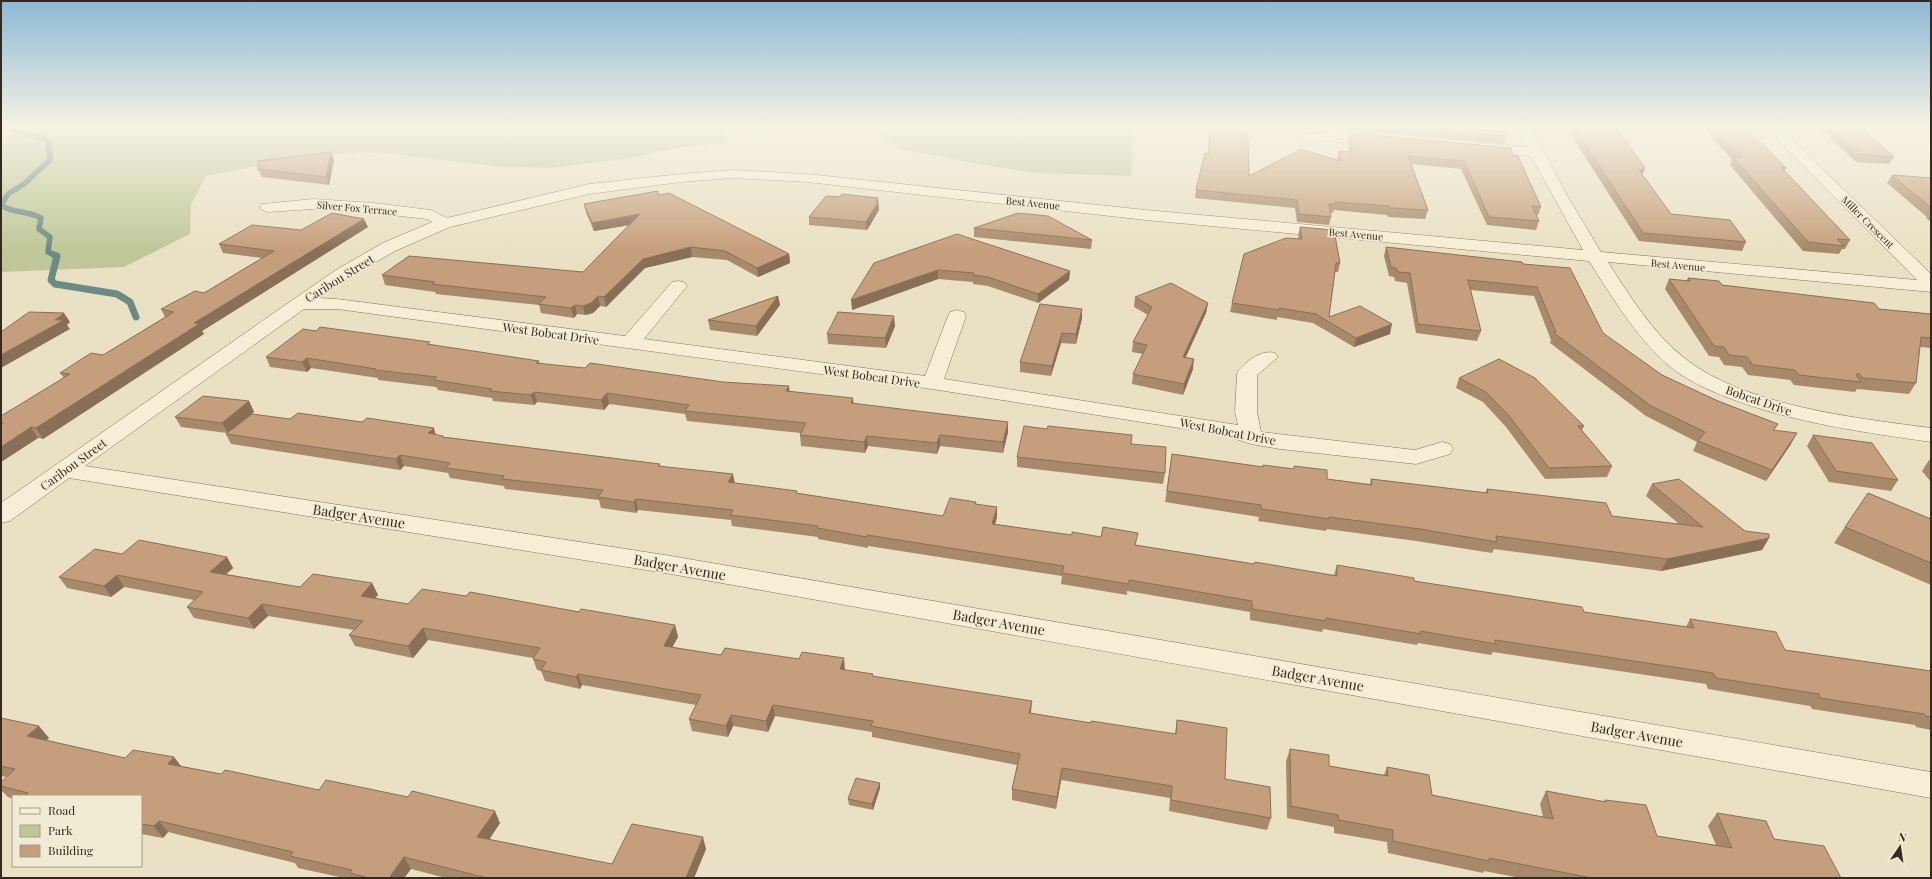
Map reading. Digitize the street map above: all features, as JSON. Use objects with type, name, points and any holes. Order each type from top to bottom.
[{"type":"street","points":[[1546,168],[1595,257]]},
{"type":"street","name":"Miller Crescent","points":[[1814,168],[1931,284]]},
{"type":"street","name":"Best Avenue","points":[[733,174],[808,178],[1146,215],[1931,287]]},
{"type":"street","name":"Caribou Street","points":[[1,515],[342,274],[389,248],[445,223],[589,189],[733,174]]},
{"type":"street","name":"Silver Fox Terrace","points":[[268,207],[313,204],[374,208],[431,215],[445,223]]},
{"type":"street","name":"Bobcat Drive","points":[[1595,257],[1658,347],[1694,374],[1740,396],[1791,412],[1863,426],[1931,435]]},
{"type":"street","points":[[630,343],[678,286]]},
{"type":"street","name":"West Bobcat Drive","points":[[300,303],[337,304],[932,384],[1228,429],[1251,436],[1280,442],[1416,457],[1442,449]]},
{"type":"street","points":[[932,384],[957,316]]},
{"type":"street","points":[[1251,436],[1246,412],[1247,373],[1268,357]]},
{"type":"street","name":"Badger Avenue","points":[[65,470],[665,564],[1931,785]]},
{"type":"green space","points":[[1,168],[246,168],[206,176],[191,204],[190,234],[124,267],[1,272]]},
{"type":"green space","points":[[1003,168],[1131,168],[1131,176],[1035,173]]},
{"type":"building","points":[[258,168],[328,168],[326,177]]},
{"type":"building","points":[[1201,168],[1249,168],[1249,176],[1264,168],[1412,168],[1428,210],[1390,208],[1389,206],[1335,202],[1335,204],[1329,204],[1331,217],[1299,214],[1297,200],[1196,190]]},
{"type":"building","points":[[1467,168],[1523,168],[1541,207],[1532,206],[1539,221],[1489,217]]},
{"type":"building","points":[[1601,168],[1645,168],[1639,170],[1671,214],[1730,220],[1746,242],[1643,233]]},
{"type":"building","points":[[1743,168],[1782,168],[1850,240],[1837,239],[1844,246],[1808,242]]},
{"type":"building","points":[[1892,175],[1931,178],[1931,208]]},
{"type":"building","points":[[658,191],[658,195],[669,193],[789,254],[757,268],[725,251],[691,247],[643,259],[604,297],[598,296],[591,303],[583,306],[575,305],[571,308],[538,304],[546,297],[432,284],[435,282],[382,275],[409,256],[583,272],[640,214],[592,223],[584,204]]},
{"type":"building","points":[[842,194],[878,198],[876,201],[878,202],[866,222],[809,217],[826,196],[840,197]]},
{"type":"building","points":[[332,213],[364,219],[194,323],[199,324],[36,428],[31,427],[1,447],[1,424],[3,423],[1,422],[1,416],[70,374],[60,373],[91,353],[103,355],[174,312],[161,309],[195,291],[204,293],[274,251],[219,244],[252,225],[301,230]]},
{"type":"building","points":[[1018,213],[1048,216],[1092,240],[974,228]]},
{"type":"building","points":[[1300,227],[1334,230],[1340,263],[1336,263],[1329,317],[1360,306],[1392,324],[1356,338],[1316,314],[1232,303],[1244,254],[1286,238],[1302,239]]},
{"type":"building","points":[[957,234],[1070,271],[1038,294],[988,277],[973,275],[974,273],[938,270],[851,300],[874,263]]},
{"type":"building","points":[[1386,247],[1522,262],[1523,264],[1570,268],[1603,333],[1662,375],[1718,401],[1778,424],[1773,430],[1797,433],[1772,470],[1698,441],[1705,432],[1651,406],[1554,333],[1556,332],[1537,287],[1468,280],[1481,331],[1418,324],[1410,273],[1398,272],[1396,268],[1391,267]]},
{"type":"building","points":[[1688,278],[1719,281],[1722,285],[1874,303],[1879,309],[1931,314],[1931,338],[1921,337],[1916,383],[1863,378],[1858,373],[1856,375],[1861,382],[1799,375],[1795,370],[1753,365],[1747,357],[1729,355],[1724,347],[1714,346],[1669,279],[1690,281]]},
{"type":"building","points":[[1171,283],[1208,303],[1183,357],[1194,359],[1184,384],[1133,374],[1147,345],[1133,342],[1152,307],[1135,297]]},
{"type":"building","points":[[778,296],[756,326],[708,320]]},
{"type":"building","points":[[1040,304],[1082,309],[1076,334],[1062,333],[1052,366],[1020,362]]},
{"type":"building","points":[[29,312],[64,313],[55,320],[64,320],[1,355],[1,332]]},
{"type":"building","points":[[838,312],[894,316],[885,338],[827,334]]},
{"type":"building","points":[[320,327],[430,342],[427,344],[539,361],[536,363],[585,368],[590,363],[723,382],[789,386],[786,391],[853,398],[851,403],[1008,422],[1003,442],[940,435],[937,443],[867,436],[864,442],[800,435],[806,423],[685,411],[689,405],[607,393],[601,400],[534,392],[531,395],[490,391],[492,389],[434,380],[437,377],[375,370],[376,369],[307,358],[302,362],[266,357],[303,329],[316,331]]},
{"type":"building","points":[[1499,359],[1535,378],[1584,426],[1578,426],[1612,466],[1549,468],[1510,417],[1486,392],[1459,378]]},
{"type":"building","points":[[203,396],[249,401],[222,423],[175,417]]},
{"type":"building","points":[[298,413],[362,422],[367,418],[434,428],[428,433],[443,436],[442,437],[660,464],[658,466],[733,474],[728,482],[797,491],[796,493],[943,516],[950,498],[997,507],[992,524],[1072,535],[1072,532],[1101,537],[1103,527],[1138,533],[1135,545],[1254,564],[1255,562],[1337,576],[1337,565],[1414,578],[1414,581],[1582,607],[1584,612],[1694,628],[1690,619],[1776,632],[1785,650],[1931,671],[1931,717],[1924,714],[1820,698],[1819,694],[1716,678],[1713,673],[1495,640],[1496,644],[1420,631],[1421,634],[1326,618],[1326,621],[1252,609],[1252,601],[1129,580],[1128,584],[1062,573],[1064,566],[867,535],[867,537],[817,528],[818,526],[730,515],[733,510],[636,499],[634,502],[598,497],[603,490],[502,479],[504,476],[446,468],[450,463],[400,455],[396,459],[226,434],[252,414],[290,419]]},
{"type":"building","points":[[1024,426],[1047,429],[1048,426],[1132,435],[1131,444],[1166,447],[1165,473],[1017,457]]},
{"type":"building","points":[[1813,435],[1872,443],[1898,480],[1836,471]]},
{"type":"building","points":[[1172,454],[1263,467],[1263,465],[1294,469],[1294,466],[1327,470],[1327,479],[1372,485],[1371,479],[1488,493],[1487,489],[1606,503],[1612,516],[1703,527],[1652,484],[1679,479],[1745,531],[1769,534],[1769,538],[1667,559],[1496,536],[1497,542],[1420,529],[1329,517],[1329,519],[1261,509],[1261,505],[1167,491]]},
{"type":"building","points":[[1868,493],[1931,519],[1931,563],[1845,527]]},
{"type":"building","points":[[139,540],[227,557],[210,572],[300,587],[313,574],[372,583],[361,596],[408,604],[422,589],[466,596],[470,592],[579,612],[581,609],[675,625],[664,646],[721,655],[725,648],[799,659],[802,652],[844,658],[840,669],[873,674],[872,676],[1032,701],[1029,713],[1091,723],[1091,721],[1176,734],[1177,720],[1227,728],[1225,779],[1270,787],[1271,818],[1171,800],[1172,786],[1062,768],[1057,797],[1012,789],[1020,754],[871,726],[873,721],[773,705],[766,721],[731,715],[726,726],[689,719],[701,695],[578,674],[576,677],[541,670],[546,662],[533,659],[540,648],[423,628],[408,646],[349,635],[363,621],[262,604],[248,618],[187,607],[203,592],[117,575],[104,586],[59,577],[95,549],[122,554]]},
{"type":"building","points":[[1,718],[39,726],[27,736],[125,758],[133,750],[174,757],[168,764],[221,774],[225,770],[319,790],[326,780],[408,797],[412,791],[495,811],[477,837],[612,864],[632,824],[703,837],[686,878],[487,878],[404,857],[389,878],[369,878],[350,873],[352,870],[290,856],[293,852],[159,821],[154,826],[142,824],[142,795],[25,795],[28,793],[1,786],[1,782],[15,769],[1,766]]},
{"type":"building","points":[[1290,749],[1329,755],[1329,766],[1388,776],[1387,767],[1429,775],[1432,795],[1553,819],[1546,791],[1606,802],[1605,800],[1646,805],[1657,836],[1732,848],[1717,813],[1766,821],[1774,839],[1824,846],[1841,878],[1592,878],[1489,858],[1489,861],[1393,841],[1393,830],[1339,820],[1338,815],[1291,806]]},
{"type":"building","points":[[856,778],[880,783],[872,804],[848,799]]},
{"type":"waterway","points":[[41,168],[24,184],[8,194],[1,205],[10,210],[31,214],[41,218],[39,229],[50,237],[48,252],[57,256]]},
{"type":"waterway","points":[[57,256],[51,280],[55,284],[117,294],[130,302],[136,317]]}]
